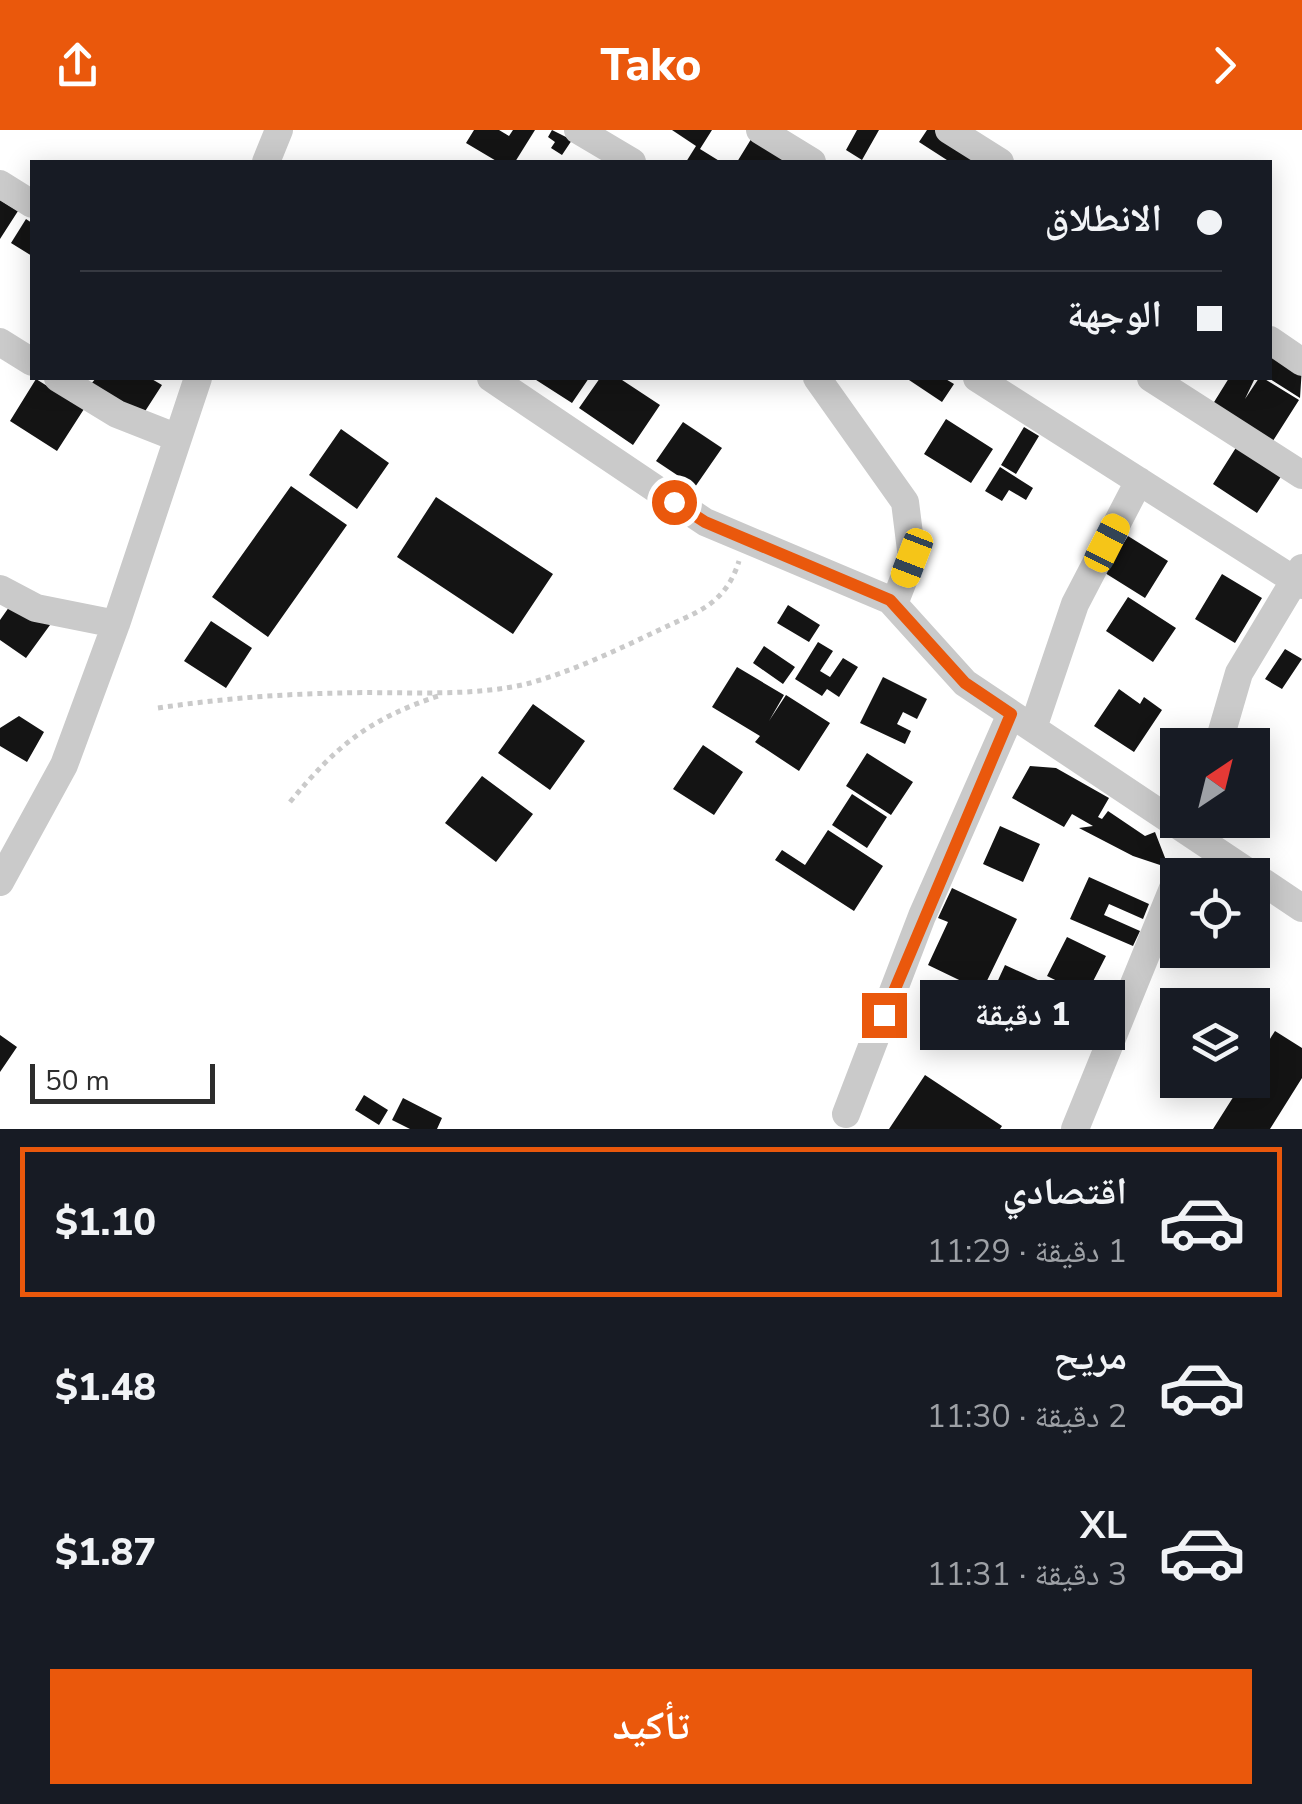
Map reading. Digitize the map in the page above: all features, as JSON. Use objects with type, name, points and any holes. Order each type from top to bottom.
[{"type":"street","points":[[578,130],[629,160]]},
{"type":"street","points":[[760,130],[809,160]]},
{"type":"street","points":[[949,130],[997,160]]},
{"type":"street","points":[[267,160],[276,131]]},
{"type":"street","points":[[0,184],[30,203]]},
{"type":"street","points":[[1272,341],[1302,362]]},
{"type":"street","points":[[0,342],[30,361]]},
{"type":"street","points":[[61,380],[117,414],[178,438]]},
{"type":"street","points":[[0,882],[64,765],[197,380]]},
{"type":"street","points":[[494,380],[705,522],[894,604],[965,683],[1160,806]]},
{"type":"street","points":[[818,380],[904,502],[912,558],[894,604]]},
{"type":"street","points":[[980,380],[1300,578],[1238,673],[1223,728]]},
{"type":"street","points":[[1154,380],[1302,475]]},
{"type":"street","points":[[846,1114],[922,916],[1139,481]]},
{"type":"street","points":[[0,589],[36,608],[116,624]]},
{"type":"street","points":[[1208,838],[1302,908]]},
{"type":"street","points":[[1075,1129],[1160,920]]},
{"type":"path","points":[[158,708],[320,694],[453,691],[528,683],[630,644],[718,602],[734,577],[746,539]]},
{"type":"path","points":[[290,802],[338,749],[370,722],[453,691]]},
{"type":"building","points":[[474,130],[499,130],[509,136],[513,130],[535,130],[516,160],[495,160],[466,143]]},
{"type":"building","points":[[552,130],[572,140],[562,155],[551,148],[555,142],[548,137]]},
{"type":"building","points":[[672,130],[712,130],[700,149],[718,160],[687,160],[696,146]]},
{"type":"building","points":[[857,130],[879,130],[862,160],[846,150]]},
{"type":"building","points":[[927,130],[938,130],[984,160],[947,160],[919,142]]},
{"type":"building","points":[[753,136],[790,160],[738,160]]},
{"type":"building","points":[[0,200],[18,211],[0,239]]},
{"type":"building","points":[[26,219],[30,222],[30,255],[11,243]]},
{"type":"building","points":[[1276,351],[1302,367],[1300,398],[1272,380],[1272,357]]},
{"type":"building","points":[[35,380],[84,409],[57,451],[10,421]]},
{"type":"building","points":[[94,380],[153,380],[162,385],[142,416],[91,384]]},
{"type":"building","points":[[536,380],[588,380],[572,403]]},
{"type":"building","points":[[599,380],[622,380],[660,405],[633,445],[579,408]]},
{"type":"building","points":[[909,380],[947,380],[954,384],[942,402]]},
{"type":"building","points":[[1228,380],[1254,380],[1245,399],[1258,380],[1266,380],[1299,400],[1271,444],[1211,407]]},
{"type":"building","points":[[946,419],[993,449],[971,483],[924,454]]},
{"type":"building","points":[[683,422],[722,448],[695,487],[656,461]]},
{"type":"building","points":[[1024,427],[1039,436],[1016,474],[1001,465]]},
{"type":"building","points":[[341,429],[389,463],[357,509],[309,475]]},
{"type":"building","points":[[1237,446],[1282,475],[1257,513],[1213,484]]},
{"type":"building","points":[[1000,467],[1033,488],[1026,500],[1009,490],[1002,501],[985,491]]},
{"type":"building","points":[[291,486],[347,525],[268,637],[212,597]]},
{"type":"building","points":[[436,497],[553,574],[513,634],[397,557]]},
{"type":"building","points":[[1128,536],[1168,561],[1145,598],[1105,573]]},
{"type":"building","points":[[1222,574],[1262,598],[1235,643],[1195,619]]},
{"type":"building","points":[[1128,597],[1176,628],[1153,662],[1106,631]]},
{"type":"building","points":[[14,600],[50,625],[26,658],[0,640],[0,620]]},
{"type":"building","points":[[788,605],[820,625],[809,642],[777,623]]},
{"type":"building","points":[[211,621],[252,648],[226,688],[184,661]]},
{"type":"building","points":[[818,642],[833,651],[820,671],[830,677],[843,658],[858,667],[839,697],[827,689],[822,696],[795,679]]},
{"type":"building","points":[[764,646],[795,667],[783,684],[753,663]]},
{"type":"building","points":[[1285,649],[1302,659],[1282,689],[1265,679]]},
{"type":"building","points":[[737,667],[784,695],[769,721],[786,695],[830,723],[799,771],[755,742],[760,736],[712,707]]},
{"type":"building","points":[[883,677],[927,699],[917,719],[903,712],[897,724],[911,731],[905,744],[860,723]]},
{"type":"building","points":[[1119,689],[1140,704],[1144,697],[1162,710],[1134,752],[1094,726]]},
{"type":"building","points":[[533,704],[585,741],[550,790],[498,753]]},
{"type":"building","points":[[19,716],[44,732],[27,762],[0,746],[0,728]]},
{"type":"building","points":[[703,745],[743,772],[714,815],[673,789]]},
{"type":"building","points":[[867,753],[913,782],[891,815],[846,786]]},
{"type":"building","points":[[1030,766],[1056,768],[1109,798],[1098,817],[1102,819],[1108,811],[1145,836],[1155,832],[1165,858],[1160,858],[1160,865],[1133,856],[1079,828],[1093,826],[1072,814],[1064,827],[1012,798]]},
{"type":"building","points":[[482,776],[533,814],[496,862],[445,823]]},
{"type":"building","points":[[852,794],[887,817],[867,848],[832,825]]},
{"type":"building","points":[[1000,826],[1040,844],[1023,882],[983,864]]},
{"type":"building","points":[[828,830],[883,866],[854,911],[775,860],[782,850],[805,865]]},
{"type":"building","points":[[1089,877],[1149,904],[1143,919],[1109,904],[1104,915],[1140,931],[1133,946],[1070,919]]},
{"type":"building","points":[[952,888],[1017,919],[982,991],[928,965],[948,922],[938,918]]},
{"type":"building","points":[[1067,937],[1106,956],[1086,995],[1047,976]]},
{"type":"building","points":[[1005,965],[1049,985],[1034,1020],[989,1000]]},
{"type":"building","points":[[1054,986],[1105,1009],[1093,1037],[1075,1029],[1069,1044],[1035,1029]]},
{"type":"building","points":[[1275,1031],[1302,1048],[1302,1078],[1270,1129],[1213,1129],[1233,1098],[1270,1098],[1270,1039]]},
{"type":"building","points":[[0,1035],[17,1047],[0,1072]]},
{"type":"building","points":[[925,1075],[1002,1126],[1000,1129],[889,1129]]},
{"type":"building","points":[[364,1095],[388,1110],[379,1125],[355,1110]]},
{"type":"building","points":[[403,1098],[442,1118],[437,1129],[410,1129],[392,1120]]},
{"type":"route","points":[[674,502],[705,522],[890,600],[965,683],[1011,714],[922,916],[884,1015]]}]
